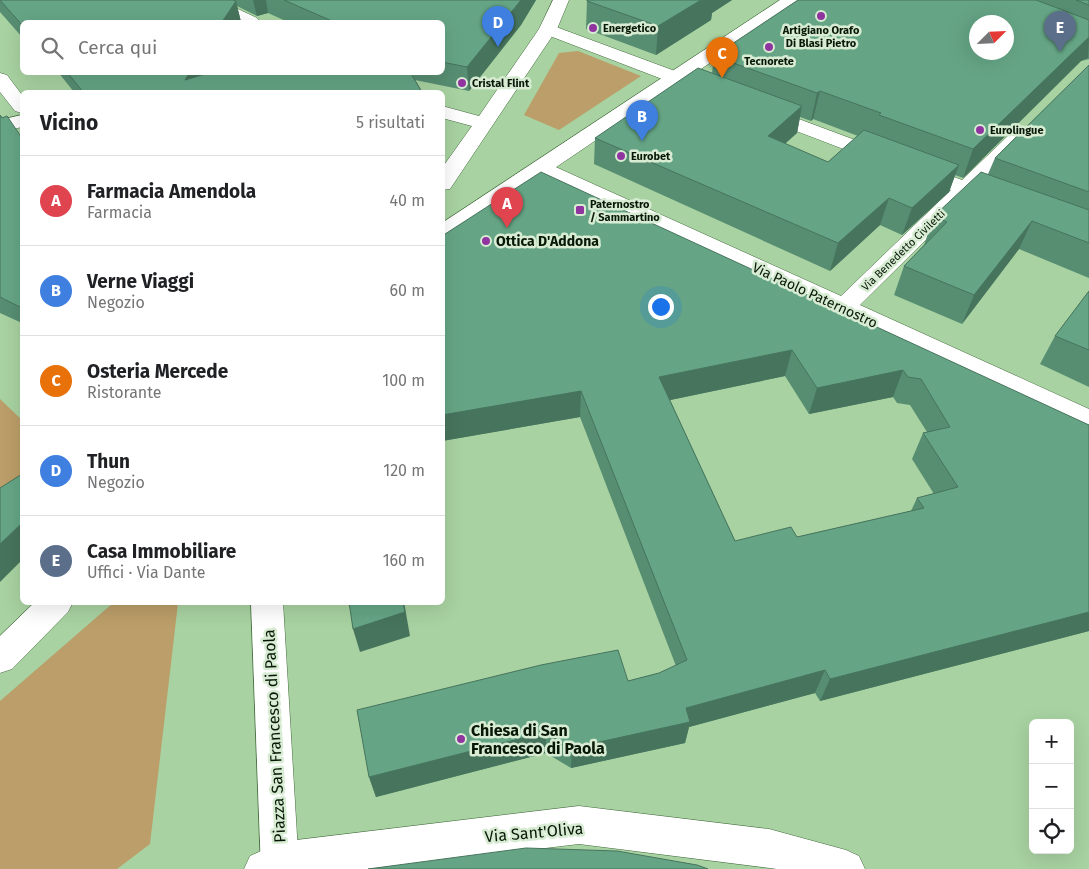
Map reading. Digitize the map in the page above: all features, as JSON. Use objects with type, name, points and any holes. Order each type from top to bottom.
[{"type":"street","points":[[206,0],[247,20]]},
{"type":"street","points":[[445,180],[548,29],[561,0]]},
{"type":"street","points":[[445,232],[791,0]]},
{"type":"street","points":[[548,29],[722,96]]},
{"type":"street","points":[[139,90],[197,75]]},
{"type":"street","points":[[0,79],[20,104]]},
{"type":"street","points":[[749,106],[1019,209]]},
{"type":"street","points":[[445,113],[484,123]]},
{"type":"street","name":"Via Benedetto Civiletti","points":[[843,308],[1034,120]]},
{"type":"street","points":[[0,126],[20,121]]},
{"type":"street","name":"Via Paolo Paternostro","points":[[542,168],[1089,421]]},
{"type":"street","points":[[0,658],[54,605]]},
{"type":"street","name":"Piazza San Francesco di Paola","points":[[267,605],[274,866]]},
{"type":"street","name":"Via Sant'Oliva","points":[[274,866],[579,825],[769,848],[846,869]]},
{"type":"shaded area","points":[[578,51],[641,76],[559,130],[524,115],[559,53]]},
{"type":"shaded area","points":[[0,399],[20,418],[20,507],[0,521]]},
{"type":"shaded area","points":[[111,605],[178,605],[150,844],[117,869],[0,869],[0,701]]},
{"type":"building","points":[[0,0],[236,1],[223,20],[20,20],[20,23]]},
{"type":"building","points":[[284,0],[521,0],[467,67],[445,63],[445,20],[329,20]]},
{"type":"building","points":[[587,0],[701,0],[658,26]]},
{"type":"building","points":[[798,0],[1036,0],[1089,20],[1089,37],[973,149],[879,115],[881,113],[820,91],[817,93],[714,56]]},
{"type":"building","points":[[1076,0],[1089,0],[1089,5]]},
{"type":"building","points":[[1089,65],[1089,192],[995,158]]},
{"type":"building","points":[[698,68],[802,106],[768,136],[828,162],[864,130],[959,165],[912,208],[889,198],[838,243],[595,138]]},
{"type":"building","points":[[69,75],[188,75],[185,80],[202,75],[412,75],[421,90],[81,90]]},
{"type":"building","points":[[0,115],[2,118],[7,116],[20,135],[20,307],[0,297]]},
{"type":"building","points":[[541,172],[1089,425],[1089,612],[830,679],[825,670],[686,708],[690,722],[572,748],[546,732],[369,777],[357,710],[541,665],[618,650],[628,681],[659,673],[687,660],[581,391],[445,414],[445,234]],"holes":[[[792,350],[817,388],[903,370],[908,377],[921,379],[950,427],[923,433],[958,487],[917,498],[924,508],[797,537],[791,527],[735,541],[659,377]]]},
{"type":"building","points":[[981,172],[1089,210],[1089,243],[1032,221],[974,295],[904,266],[947,222],[934,216]]},
{"type":"building","points":[[1089,291],[1089,350],[1055,336]]},
{"type":"building","points":[[20,475],[20,525],[0,544],[0,488]]},
{"type":"building","points":[[349,605],[404,605],[405,612],[353,629]]},
{"type":"building","points":[[526,848],[617,851],[697,865],[708,869],[368,869]]},
{"type":"place","name":"Artigiano Orafo Di Blasi Pietro","points":[[821,16]]},
{"type":"place","name":"Energetico","points":[[593,28]]},
{"type":"place","name":"Thun","points":[[498,47]]},
{"type":"place","name":"Tecnorete","points":[[769,47]]},
{"type":"place","name":"Casa Immobiliare","points":[[1060,52]]},
{"type":"place","name":"Osteria Mercede","points":[[722,78]]},
{"type":"place","name":"Cristal Flint","points":[[462,83]]},
{"type":"place","name":"Eurolingue","points":[[980,130]]},
{"type":"place","name":"Verne Viaggi","points":[[642,141]]},
{"type":"place","name":"Eurobet","points":[[621,156]]},
{"type":"place","name":"Paternostro / Sammartino","points":[[580,210]]},
{"type":"place","name":"Farmacia Amendola","points":[[507,228]]},
{"type":"place","name":"Ottica D'Addona","points":[[486,241]]},
{"type":"place","name":"Chiesa di San Francesco di Paola","points":[[461,739]]}]
